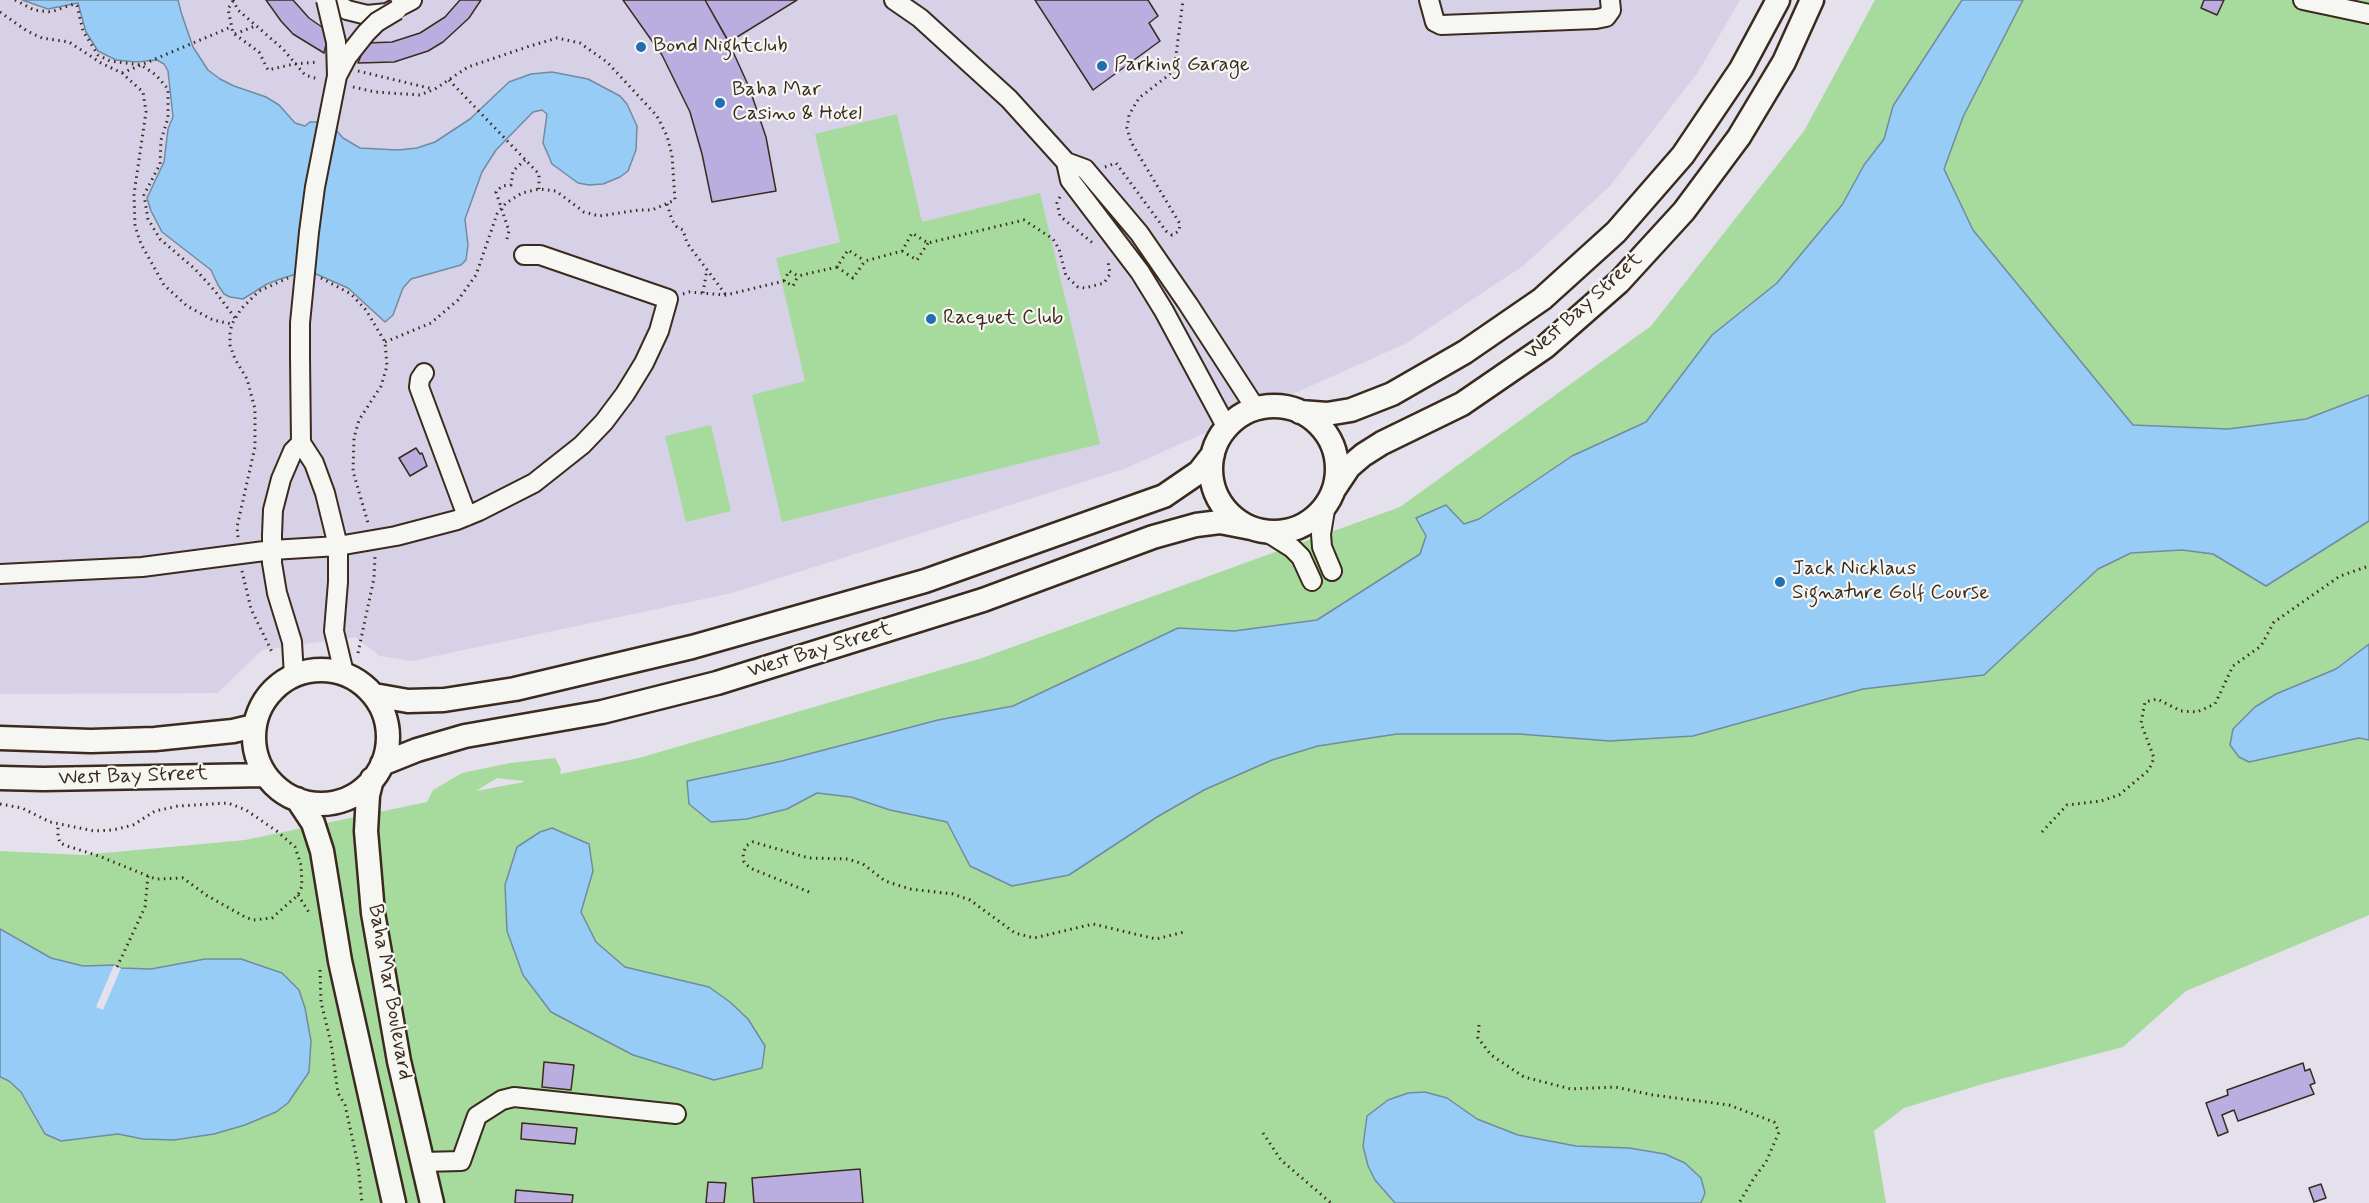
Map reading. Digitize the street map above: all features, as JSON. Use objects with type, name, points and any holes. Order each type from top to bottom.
[{"type":"main road","name":"West Bay Street","points":[[1300,412],[1327,414],[1351,410],[1392,394],[1466,352],[1542,299],[1616,232],[1683,155],[1741,69],[1778,0]]},
{"type":"main road","name":"West Bay Street","points":[[1329,498],[1349,467],[1363,455],[1382,443],[1462,404],[1545,347],[1619,282],[1684,211],[1739,137],[1784,62],[1812,0]]},
{"type":"main road","points":[[1278,407],[1300,412],[1318,425],[1333,448],[1337,464],[1329,498],[1306,523],[1279,532],[1258,530],[1234,518],[1220,502],[1213,484],[1213,454],[1221,436],[1240,417],[1256,409],[1278,407]]},
{"type":"main road","name":"West Bay Street","points":[[374,695],[408,701],[444,700],[515,689],[693,647],[914,584],[1164,496],[1200,472],[1213,454]]},
{"type":"main road","name":"West Bay Street","points":[[377,772],[417,750],[465,736],[602,712],[717,683],[983,600],[1153,537],[1196,525],[1220,522],[1258,530]]},
{"type":"main road","points":[[350,667],[360,682],[374,695],[383,711],[387,728],[387,747],[377,772],[357,793],[339,801],[318,803],[297,799],[280,790],[265,775],[255,752],[254,726],[262,703],[278,685],[286,669],[328,670],[350,667]]},
{"type":"main road","name":"West Bay Street","points":[[0,738],[91,741],[155,739],[254,726]]},
{"type":"main road","name":"Baha Mar Boulevard","points":[[377,772],[368,795],[366,831],[373,913],[399,1061],[432,1203]]},
{"type":"main road","name":"West Bay Street","points":[[0,778],[265,775]]},
{"type":"main road","name":"Baha Mar Boulevard","points":[[297,799],[313,823],[322,852],[340,961],[394,1203]]},
{"type":"street","points":[[327,0],[336,42],[337,76],[315,187],[303,284],[300,322],[301,443],[314,463],[325,494],[338,546],[334,631],[350,667]]},
{"type":"street","points":[[331,0],[347,10],[367,15],[377,15],[404,5]]},
{"type":"street","points":[[894,0],[920,18],[1009,99],[1066,162],[1085,169],[1090,174],[1156,256],[1256,409]]},
{"type":"street","points":[[1429,0],[1435,22],[1441,25],[1596,19],[1606,17],[1611,10],[1610,0]]},
{"type":"street","points":[[2303,0],[2369,14]]},
{"type":"street","points":[[337,76],[347,57],[366,33],[377,22],[404,5]]},
{"type":"street","points":[[1066,162],[1070,180],[1152,291],[1227,428]]},
{"type":"street","points":[[0,574],[142,567],[272,550],[338,546],[423,530],[467,516],[534,483],[582,445],[604,422],[625,394],[644,363],[659,331],[668,299],[540,255],[524,255]]},
{"type":"street","points":[[424,373],[419,387],[467,516]]},
{"type":"street","points":[[286,669],[292,642],[277,593],[272,550],[273,510],[287,464],[301,443]]},
{"type":"street","points":[[1329,498],[1321,534],[1322,547],[1332,571]]},
{"type":"street","points":[[1258,530],[1292,548],[1302,557],[1312,581]]},
{"type":"street","points":[[423,1162],[461,1161],[477,1116],[502,1100],[514,1098],[676,1114]]},
{"type":"path","points":[[15,0],[34,10],[51,12],[74,4],[77,6],[83,31],[98,55],[110,61],[143,64],[168,88],[168,118],[160,140],[160,164],[144,195],[148,219],[160,239],[195,269],[235,318]]},
{"type":"path","points":[[1090,174],[1113,162],[1116,163],[1167,231],[1172,235],[1179,231],[1180,224],[1131,142],[1127,128],[1129,116],[1139,98],[1174,71],[1183,0]]},
{"type":"path","points":[[122,73],[231,27],[228,9],[233,1]]},
{"type":"path","points":[[0,12],[27,31],[42,38],[69,42],[122,73],[143,92],[146,101],[134,194],[135,226],[141,244],[164,285],[171,292],[187,306],[213,320],[232,324]]},
{"type":"path","points":[[235,34],[256,26]]},
{"type":"path","points":[[350,667],[374,578],[373,540],[353,471],[354,438],[359,420],[381,386],[387,366],[385,342],[431,323],[458,300],[476,275],[497,214],[522,194],[539,189],[556,191],[584,212],[598,216],[652,210],[675,200],[674,175],[667,136],[657,116],[607,62],[580,43],[557,38],[468,67]]},
{"type":"path","points":[[449,80],[538,174],[539,189]]},
{"type":"path","points":[[507,239],[509,231],[503,207],[496,192],[502,186],[510,184],[513,171],[525,160]]},
{"type":"path","points":[[1080,194],[1064,195],[1059,198],[1058,213],[1103,252]]},
{"type":"path","points":[[667,204],[672,220],[677,227],[683,230],[687,243],[726,295]]},
{"type":"path","points":[[902,251],[917,260],[928,243],[1024,220],[1053,239],[1057,244],[1066,276],[1078,287],[1084,288],[1108,280],[1110,268],[1107,258]]},
{"type":"path","points":[[837,267],[854,278],[865,261],[902,251],[912,233],[928,243]]},
{"type":"path","points":[[784,281],[789,271],[798,276],[837,267],[848,250],[865,261]]},
{"type":"path","points":[[703,293],[707,269]]},
{"type":"path","points":[[668,299],[689,292],[726,295],[784,281],[793,286],[798,276]]},
{"type":"path","points":[[241,309],[232,324],[230,345],[247,379],[255,409],[255,447],[237,527],[240,555],[251,609],[286,669]]},
{"type":"path","points":[[2042,832],[2067,805],[2101,801],[2119,795],[2148,770],[2154,758],[2141,723],[2145,702],[2157,699],[2181,711],[2197,712],[2215,704],[2233,666],[2261,646],[2274,622],[2340,576],[2369,566]]},
{"type":"path","points":[[0,804],[22,808],[50,822],[94,831],[113,830],[140,822],[155,811],[178,806],[228,803],[246,810],[295,847],[301,865],[302,885],[298,895],[272,918],[253,920],[214,900],[183,878],[156,879],[60,843],[57,836],[58,824]]},
{"type":"path","points":[[809,892],[750,868],[744,862],[743,854],[746,846],[753,842],[809,858],[848,859],[863,864],[885,881],[910,889],[953,894],[970,900],[1016,933],[1034,938],[1093,924],[1156,939],[1184,932]]},
{"type":"path","points":[[117,967],[145,907],[148,876]]},
{"type":"path","points":[[298,895],[310,913],[312,924]]},
{"type":"path","points":[[319,965],[321,1002],[331,1043],[338,1094],[345,1106],[358,1164],[362,1203]]},
{"type":"path","points":[[1479,1025],[1478,1038],[1491,1055],[1524,1077],[1571,1089],[1615,1087],[1729,1105],[1774,1122],[1779,1132],[1766,1162],[1739,1203]]},
{"type":"path","points":[[1263,1133],[1281,1160],[1331,1203]]},
{"type":"shaded area","points":[[0,0],[1740,0],[1698,72],[1610,186],[1523,266],[1405,344],[1124,469],[732,593],[412,661],[380,656],[355,637],[262,650],[218,693],[0,694]]},
{"type":"green space","name":"Jack Nicklaus Signature Golf Course","points":[[1875,0],[2369,0],[2369,915],[2186,991],[2123,1047],[1986,1083],[1904,1108],[1874,1131],[1886,1203],[0,1203],[0,851],[83,855],[245,840],[427,802],[433,790],[462,773],[510,763],[555,758],[561,769],[560,774],[639,758],[982,658],[1400,507],[1651,326],[1804,131]],"holes":[[[497,778],[524,782],[476,791]]]},
{"type":"green space","name":"Racquet Club","points":[[897,114],[922,222],[1040,193],[1100,444],[782,522],[752,395],[805,381],[776,258],[840,242],[815,134]]},
{"type":"green space","points":[[711,425],[731,511],[686,522],[665,436]]},
{"type":"water","points":[[22,0],[178,0],[193,47],[208,70],[234,86],[266,97],[279,105],[295,123],[305,126],[310,122],[329,122],[343,138],[360,148],[398,150],[417,148],[435,142],[470,119],[509,82],[531,74],[552,72],[588,79],[620,96],[627,104],[637,126],[636,150],[628,171],[620,177],[603,184],[578,183],[552,164],[543,143],[547,114],[542,110],[533,112],[496,150],[482,172],[465,219],[468,245],[466,260],[461,265],[411,279],[403,288],[393,315],[385,322],[348,288],[316,274],[293,275],[280,279],[243,299],[230,297],[224,294],[211,270],[162,232],[147,198],[164,162],[168,129],[173,117],[168,71],[164,64],[157,60],[136,62],[116,60],[98,51],[86,32],[78,3],[48,9]]},
{"type":"water","points":[[1962,0],[2023,0],[1963,117],[1944,169],[1973,230],[2133,425],[2228,429],[2306,419],[2369,395],[2369,521],[2266,586],[2213,554],[2182,550],[2131,553],[2098,569],[1984,675],[1863,689],[1693,736],[1610,741],[1519,734],[1397,734],[1318,746],[1272,760],[1204,790],[1157,817],[1069,875],[1012,886],[970,866],[947,822],[890,810],[851,797],[817,793],[787,809],[747,819],[711,822],[689,804],[687,781],[782,761],[938,720],[1013,706],[1178,628],[1234,631],[1317,620],[1420,554],[1426,536],[1416,518],[1446,505],[1464,524],[1479,519],[1572,456],[1646,422],[1712,335],[1777,283],[1842,205],[1864,165],[1884,139],[1893,106]]},
{"type":"water","points":[[2369,644],[2369,740],[2359,738],[2249,762],[2239,757],[2230,745],[2233,729],[2255,707],[2276,694],[2336,669]]},
{"type":"water","points":[[552,828],[589,844],[593,871],[581,912],[596,942],[625,967],[709,987],[730,1002],[748,1019],[765,1046],[762,1068],[714,1080],[633,1055],[551,1012],[523,975],[507,931],[505,885],[517,847],[540,832]]},
{"type":"water","points":[[0,929],[51,958],[83,966],[114,965],[121,968],[151,969],[205,959],[241,959],[282,973],[299,990],[305,1008],[311,1041],[309,1072],[288,1103],[276,1112],[245,1125],[214,1134],[174,1140],[143,1139],[118,1134],[61,1141],[45,1134],[21,1092],[9,1081],[0,1077]]},
{"type":"water","points":[[1425,1092],[1447,1098],[1477,1119],[1518,1135],[1576,1146],[1629,1148],[1665,1154],[1685,1163],[1701,1178],[1705,1193],[1701,1203],[1395,1203],[1375,1180],[1368,1166],[1363,1146],[1367,1116],[1388,1100],[1408,1093]]},
{"type":"pier","points":[[114,965],[121,968],[103,1010],[96,1007]]},
{"type":"building","points":[[266,0],[293,0],[309,18],[329,32],[324,53],[293,34]]},
{"type":"building","points":[[460,0],[481,0],[469,18],[443,42],[428,51],[394,62],[358,63],[366,43],[392,42],[420,33],[445,17]]},
{"type":"building","name":"Baha Mar Casino & Hotel","points":[[623,0],[705,0],[729,43],[749,87],[766,137],[776,191],[712,202],[690,112],[662,55]]},
{"type":"building","points":[[705,0],[797,0],[729,42]]},
{"type":"building","name":"Parking Garage","points":[[1035,0],[1148,0],[1158,16],[1149,23],[1160,41],[1093,90]]},
{"type":"building","points":[[2204,0],[2224,0],[2217,15],[2201,8]]},
{"type":"building","points":[[416,448],[420,454],[422,453],[427,466],[410,476],[399,458]]},
{"type":"building","points":[[544,1062],[574,1065],[571,1090],[542,1087]]},
{"type":"building","points":[[2303,1063],[2305,1071],[2310,1069],[2315,1083],[2310,1085],[2314,1094],[2238,1121],[2234,1110],[2222,1115],[2228,1132],[2218,1136],[2206,1103],[2228,1095],[2227,1090]]},
{"type":"building","points":[[522,1123],[577,1128],[575,1144],[521,1139]]},
{"type":"building","points":[[860,1169],[863,1203],[754,1203],[752,1178]]},
{"type":"building","points":[[708,1182],[726,1183],[724,1203],[706,1203]]},
{"type":"building","points":[[2321,1184],[2326,1198],[2314,1202],[2309,1188]]},
{"type":"building","points":[[516,1190],[573,1195],[572,1203],[515,1203]]},
{"type":"place","name":"Bond Nightclub","points":[[641,47]]},
{"type":"place","name":"Parking Garage","points":[[1102,66]]},
{"type":"place","name":"Baha Mar Casino & Hotel","points":[[720,103]]},
{"type":"place","name":"Racquet Club","points":[[931,319]]},
{"type":"place","name":"Jack Nicklaus Signature Golf Course","points":[[1780,582]]}]
